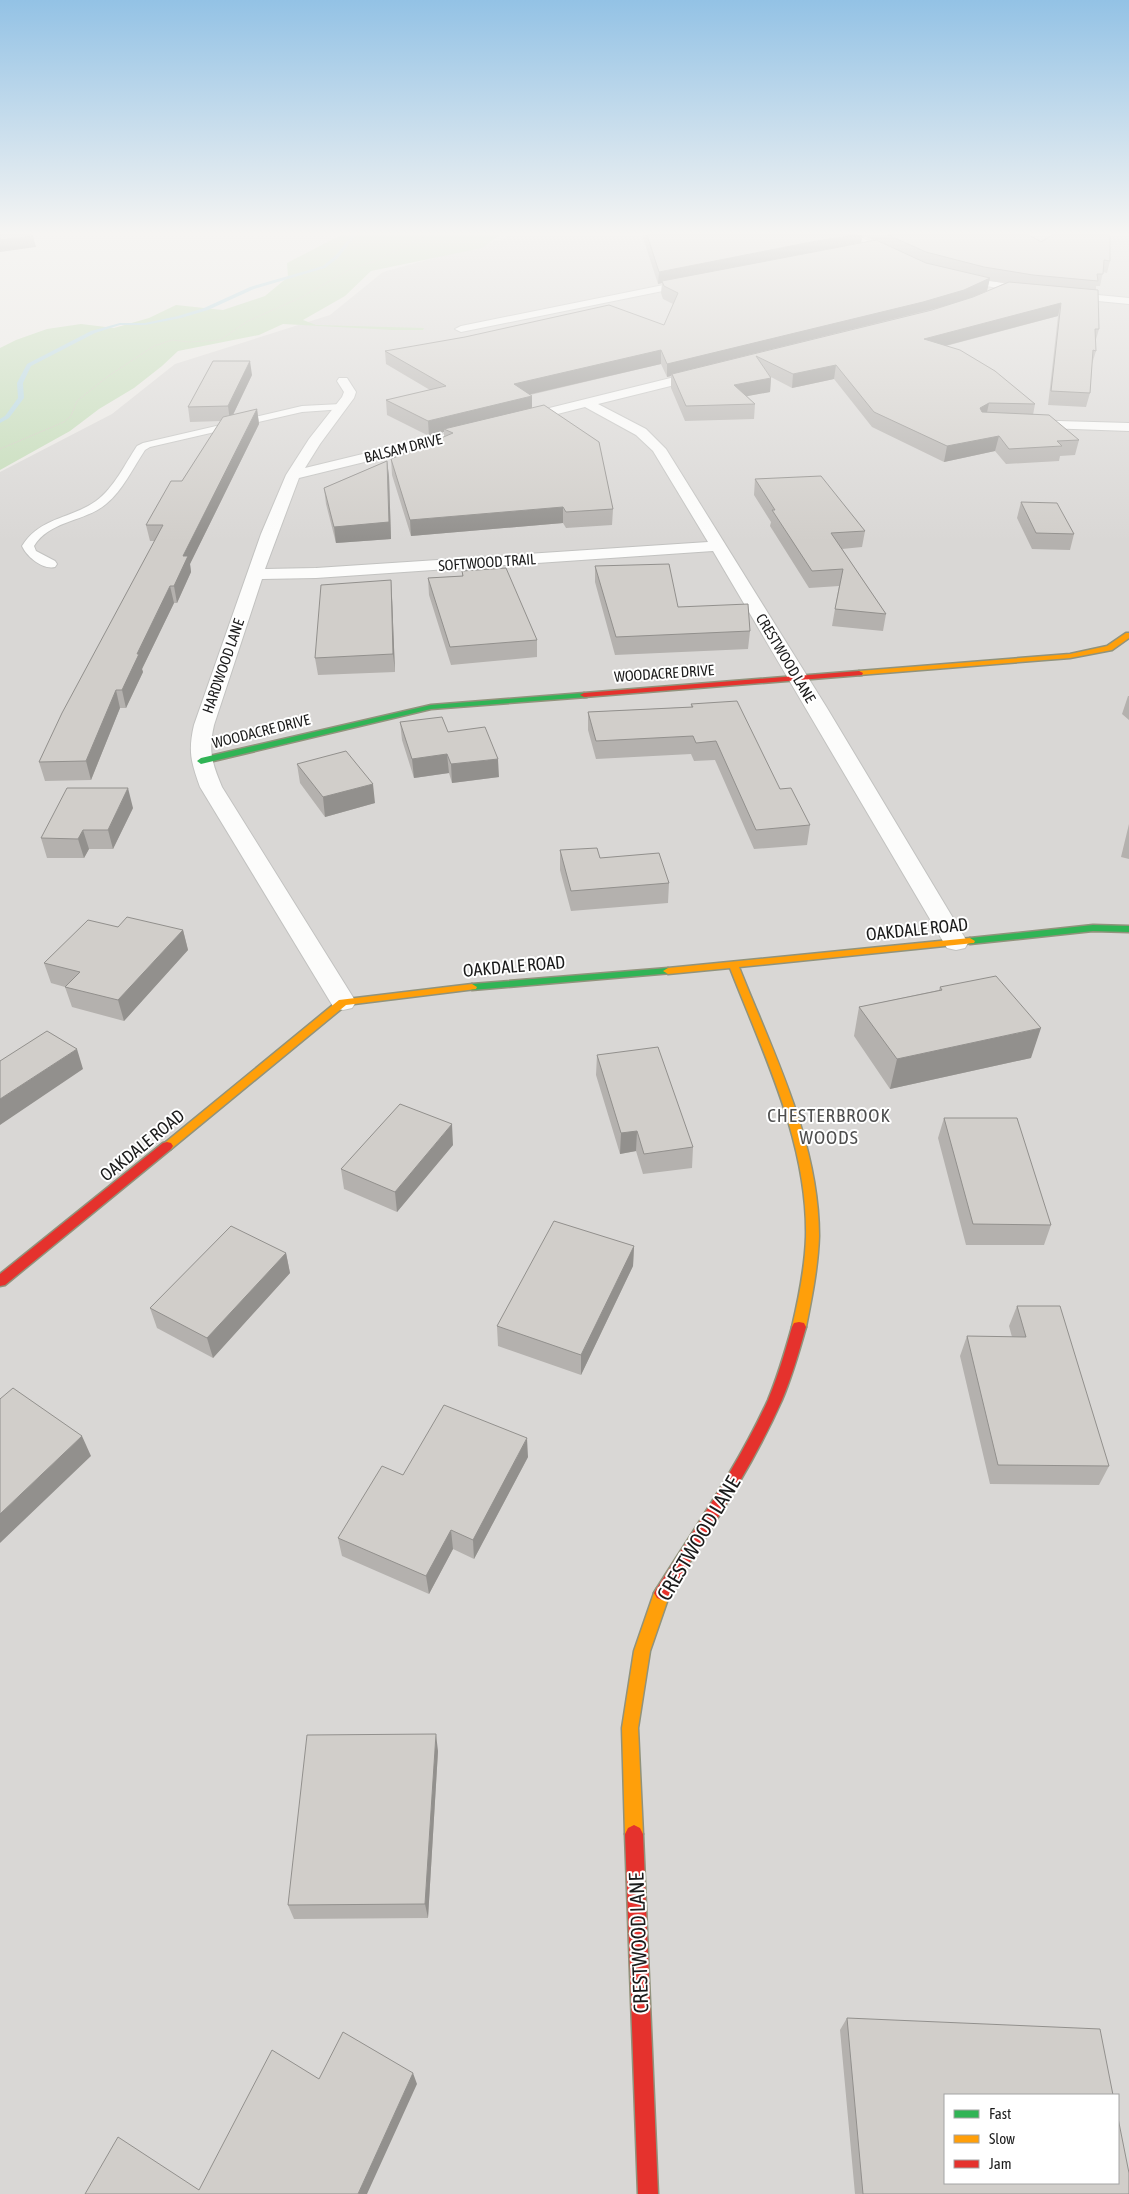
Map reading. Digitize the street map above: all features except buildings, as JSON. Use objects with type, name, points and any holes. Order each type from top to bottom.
[{"type":"street","points":[[510,422],[723,369]]},
{"type":"street","name":"HARDWOOD LANE","points":[[342,1002],[211,787],[201,761],[201,738],[207,711],[292,475],[314,442],[350,395],[349,388],[343,380]]},
{"type":"street","name":"CRESTWOOD LANE","points":[[587,403],[630,425],[651,440],[666,461],[956,942]]},
{"type":"street","points":[[1005,424],[1129,427]]},
{"type":"street","name":"BALSAM DRIVE","points":[[292,475],[491,426]]},
{"type":"street","name":"SOFTWOOD TRAIL","points":[[255,574],[316,573],[718,546]]},
{"type":"street","name":"WOODACRE DRIVE","points":[[201,761],[431,706],[1085,655],[1109,648],[1129,635]]},
{"type":"street","name":"OAKDALE ROAD","points":[[0,1281],[205,1116],[274,1056],[342,1002],[452,989],[734,966],[1093,928],[1129,929]]},
{"type":"street","name":"CRESTWOOD LANE","points":[[648,2194],[630,1728],[642,1651],[659,1599],[762,1431],[792,1359],[808,1288],[812,1223],[806,1165],[790,1110],[734,966]]},
{"type":"lane","points":[[51,564],[31,553],[28,546],[31,540],[42,530],[103,502],[141,448],[147,445],[302,409],[341,407]]},
{"type":"path","points":[[0,449],[64,422],[71,416],[77,401],[107,377],[154,346],[172,340],[189,342],[220,340],[225,337]]},
{"type":"shaded area","points":[[259,337],[1129,337],[1129,2194],[0,2194],[0,472],[112,414],[175,364]]},
{"type":"green space","points":[[23,337],[247,337],[178,351],[134,388],[99,409],[70,431],[0,470],[0,348]]},
{"type":"waterway","points":[[0,421],[7,417],[21,398],[20,383],[29,365],[83,337]]},
{"type":"traffic: fast","points":[[201,761],[431,707],[584,695]]},
{"type":"traffic: fast","points":[[970,941],[1093,928],[1129,929]]},
{"type":"traffic: fast","points":[[472,987],[668,971]]},
{"type":"traffic: slow","points":[[859,673],[1070,656],[1109,648],[1129,635]]},
{"type":"traffic: slow","points":[[668,971],[970,941]]},
{"type":"traffic: slow","points":[[734,966],[783,1091],[794,1124],[809,1189],[812,1222],[811,1262],[799,1327]]},
{"type":"traffic: slow","points":[[167,1146],[343,1002],[472,987]]},
{"type":"traffic: slow","points":[[634,1834],[630,1728],[642,1651],[662,1593]]},
{"type":"traffic: jam","points":[[584,695],[859,673]]},
{"type":"traffic: jam","points":[[0,1281],[167,1146]]},
{"type":"traffic: jam","points":[[662,1593],[722,1498],[760,1432],[776,1398],[789,1363],[799,1327]]},
{"type":"traffic: jam","points":[[634,1834],[648,2194]]},
{"type":"district","name":"CHESTERBROOK WOODS","points":[[829,1126]]}]
